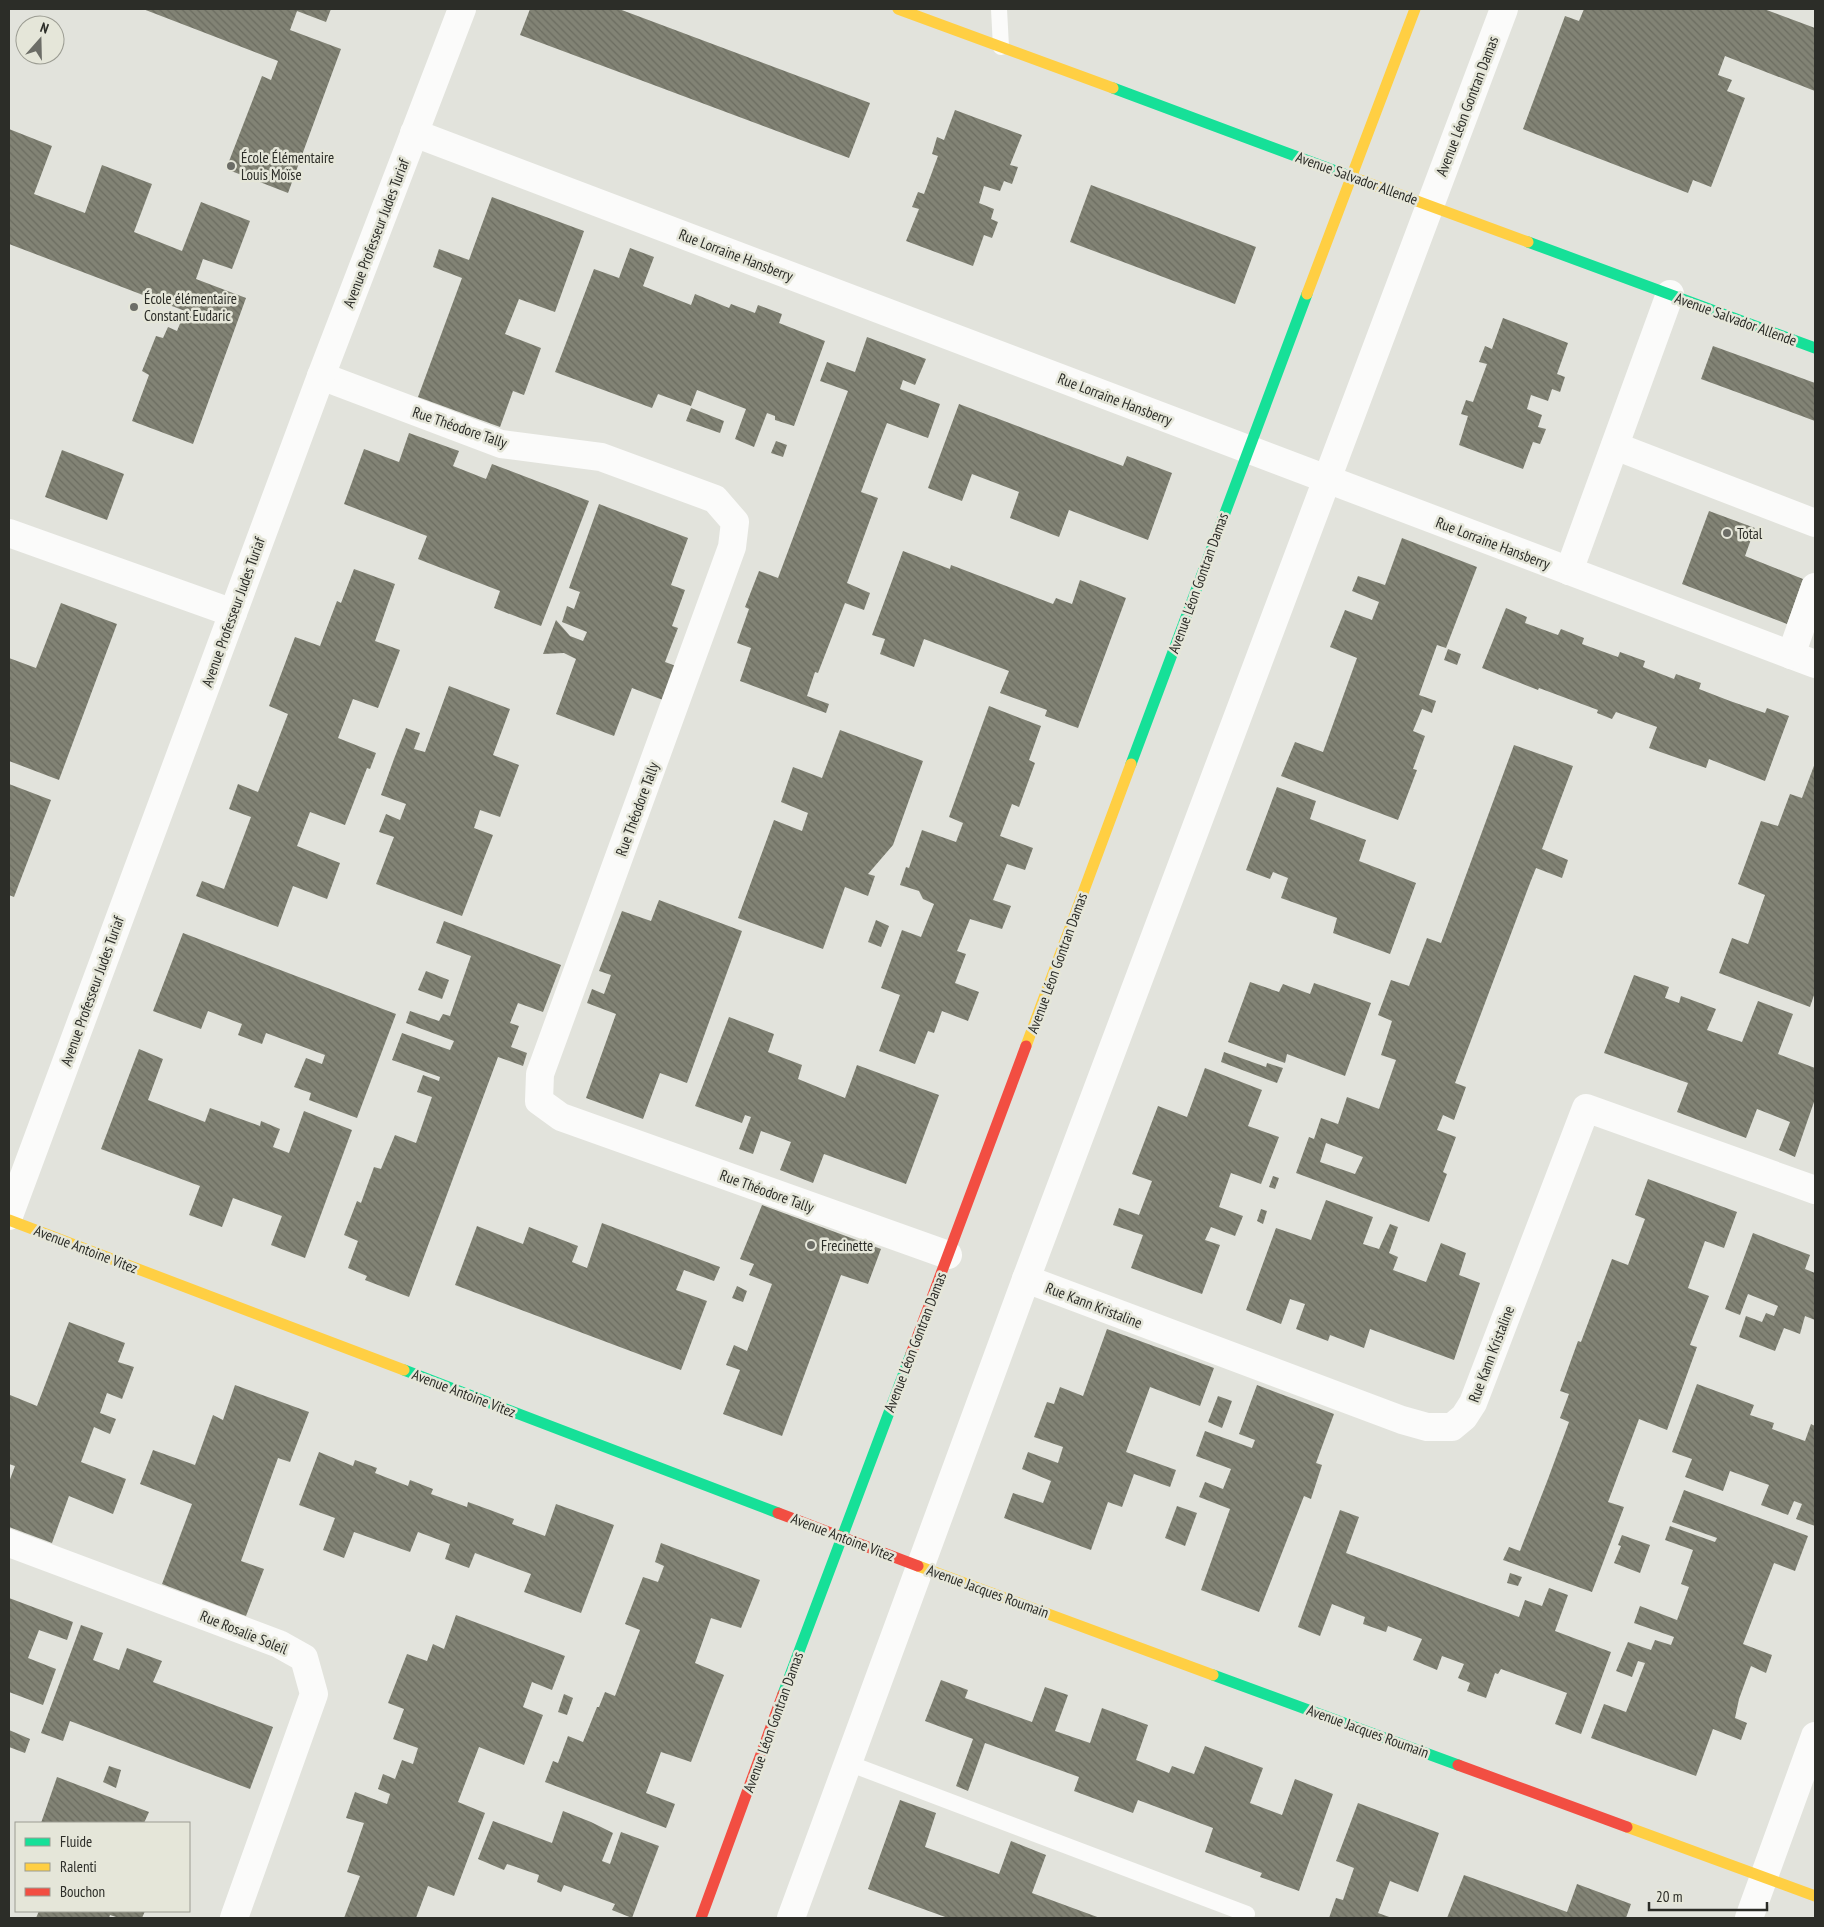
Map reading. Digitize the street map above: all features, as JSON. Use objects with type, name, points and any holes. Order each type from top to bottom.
[{"type":"street","name":"Avenue Professeur Judes Turiaf","points":[[9,1218],[321,376],[462,9]]},
{"type":"street","name":"Avenue Salvador Allende","points":[[898,9],[1815,348]]},
{"type":"street","name":"Avenue Léon Gontran Damas","points":[[701,1918],[841,1536],[948,1255],[1248,449],[1415,9]]},
{"type":"street","name":"Avenue Léon Gontran Damas","points":[[791,1918],[1026,1279],[1504,9]]},
{"type":"street","name":"Rue Lorraine Hansberry","points":[[414,133],[1803,660]]},
{"type":"street","points":[[1569,571],[1670,294]]},
{"type":"street","name":"Rue Théodore Tally","points":[[321,376],[501,444],[601,456],[715,499],[735,522],[732,547],[540,1074],[539,1101],[561,1117],[948,1255]]},
{"type":"street","points":[[1615,446],[1815,523]]},
{"type":"street","points":[[9,533],[233,613]]},
{"type":"street","points":[[1803,660],[1815,587]]},
{"type":"street","name":"Rue Kann Kristaline","points":[[1026,1279],[1402,1420],[1427,1426],[1452,1427],[1464,1417],[1473,1403],[1586,1108],[1815,1190]]},
{"type":"street","name":"Avenue Antoine Vitez","points":[[9,1218],[920,1567]]},
{"type":"street","name":"Rue Rosalie Soleil","points":[[9,1543],[279,1644],[304,1658],[314,1694],[234,1918]]},
{"type":"street","name":"Avenue Jacques Roumain","points":[[920,1567],[1815,1896]]},
{"type":"street","points":[[1749,1918],[1815,1736]]},
{"type":"lane","points":[[1000,9],[1001,47]]},
{"type":"lane","points":[[848,1763],[1247,1914],[1245,1918]]},
{"type":"building","points":[[143,9],[331,9],[326,22],[297,11],[290,30],[341,49],[288,193],[226,169],[262,76],[271,80],[278,61]]},
{"type":"building","points":[[530,9],[619,9],[870,103],[849,158],[520,35]]},
{"type":"building","points":[[1584,9],[1764,9],[1815,28],[1815,91],[1725,56],[1718,75],[1732,80],[1727,91],[1745,98],[1711,187],[1693,180],[1688,193],[1523,129],[1565,16],[1579,21]]},
{"type":"building","points":[[955,110],[1022,135],[1010,165],[1018,167],[1012,184],[1004,181],[1000,191],[984,186],[979,203],[994,209],[991,219],[998,222],[992,238],[984,235],[973,266],[906,241],[919,209],[912,207],[918,192],[924,194],[938,156],[932,154],[937,137],[944,140]]},
{"type":"building","points":[[9,129],[52,146],[34,194],[85,213],[102,165],[152,184],[134,232],[182,251],[201,202],[250,221],[232,269],[203,259],[196,279],[246,298],[193,444],[132,421],[149,375],[142,371],[156,336],[163,338],[168,327],[177,331],[185,311],[9,244]]},
{"type":"building","points":[[1091,185],[1256,247],[1235,304],[1070,242]]},
{"type":"building","points":[[492,197],[584,231],[555,312],[519,299],[505,334],[541,348],[524,395],[513,391],[500,427],[418,397],[462,278],[433,267],[439,249],[469,260]]},
{"type":"building","points":[[630,248],[654,257],[643,286],[691,305],[695,294],[729,308],[731,304],[755,313],[758,305],[782,314],[779,323],[825,341],[794,426],[775,420],[775,416],[767,413],[754,447],[735,439],[746,409],[697,390],[691,406],[658,394],[652,408],[555,372],[594,269],[619,278]]},
{"type":"building","points":[[1503,318],[1568,343],[1557,374],[1565,377],[1560,392],[1552,389],[1548,401],[1531,395],[1527,409],[1542,415],[1538,427],[1546,429],[1540,444],[1533,442],[1523,469],[1459,445],[1468,416],[1461,414],[1466,400],[1473,402],[1487,364],[1479,362],[1485,346],[1492,349]]},
{"type":"building","points":[[867,337],[926,359],[915,385],[903,380],[900,389],[940,404],[928,438],[887,423],[861,492],[878,498],[847,583],[870,593],[864,610],[845,603],[818,673],[815,672],[807,696],[829,704],[826,713],[740,681],[751,648],[737,643],[749,609],[745,607],[759,571],[778,578],[848,391],[820,381],[827,362],[855,372]]},
{"type":"building","points":[[1713,346],[1815,383],[1815,421],[1701,379]]},
{"type":"building","points":[[959,404],[1123,466],[1127,456],[1172,473],[1148,540],[1069,510],[1059,537],[1010,518],[1019,492],[972,474],[962,501],[928,488]]},
{"type":"building","points":[[691,408],[724,421],[720,433],[686,421]]},
{"type":"building","points":[[409,433],[459,451],[453,466],[486,479],[492,464],[589,501],[541,626],[494,608],[500,591],[418,559],[427,536],[344,504],[364,449],[399,462]]},
{"type":"building","points":[[776,441],[787,445],[783,457],[771,453]]},
{"type":"building","points":[[62,450],[124,474],[107,520],[45,497]]},
{"type":"building","points":[[599,504],[688,538],[671,585],[685,590],[672,626],[678,628],[665,662],[676,666],[663,700],[632,688],[614,736],[556,714],[576,659],[564,653],[543,654],[556,620],[570,636],[583,641],[587,632],[562,622],[567,606],[574,609],[580,592],[569,588]]},
{"type":"building","points":[[1709,511],[1755,528],[1745,556],[1803,579],[1787,624],[1682,584]]},
{"type":"building","points":[[1402,538],[1477,567],[1446,648],[1437,645],[1419,695],[1436,701],[1432,713],[1422,709],[1413,731],[1425,736],[1413,769],[1417,770],[1398,820],[1281,776],[1295,742],[1323,752],[1357,658],[1330,647],[1345,610],[1372,620],[1379,602],[1352,591],[1358,576],[1385,585]]},
{"type":"building","points":[[903,551],[950,569],[951,565],[1053,604],[1056,598],[1072,604],[1080,580],[1126,598],[1078,728],[1045,716],[1047,710],[1000,693],[1009,671],[924,639],[914,667],[880,654],[885,639],[872,635]]},
{"type":"building","points":[[354,569],[395,584],[375,641],[400,650],[378,708],[353,699],[338,738],[376,753],[370,769],[367,768],[345,825],[310,812],[297,846],[340,863],[327,899],[293,886],[278,927],[196,896],[202,881],[224,889],[251,817],[229,809],[238,784],[258,792],[280,735],[288,714],[269,706],[295,637],[320,646],[337,601],[341,603]]},
{"type":"building","points":[[61,603],[117,624],[59,780],[9,761],[9,658],[36,668]]},
{"type":"building","points":[[1506,608],[1527,617],[1525,623],[1558,635],[1561,629],[1584,638],[1582,644],[1618,657],[1620,652],[1645,661],[1643,667],[1674,679],[1676,674],[1701,683],[1699,689],[1730,701],[1765,713],[1767,708],[1789,716],[1765,781],[1709,759],[1706,768],[1649,748],[1657,727],[1616,712],[1612,719],[1597,713],[1598,710],[1539,688],[1538,690],[1482,668]]},
{"type":"building","points":[[1448,649],[1461,654],[1457,665],[1444,660]]},
{"type":"building","points":[[449,686],[510,709],[493,755],[519,765],[500,817],[480,810],[474,828],[493,835],[462,916],[376,884],[394,837],[379,832],[386,814],[400,820],[406,804],[381,795],[394,759],[406,728],[420,733],[414,749],[425,752]]},
{"type":"building","points":[[989,706],[1041,726],[1029,760],[1035,763],[1019,807],[1012,804],[1000,836],[1033,848],[1025,870],[1007,864],[993,900],[1011,906],[1002,929],[970,919],[957,951],[966,954],[955,983],[979,992],[968,1021],[942,1011],[934,1033],[928,1031],[915,1064],[879,1051],[900,995],[881,988],[902,930],[921,937],[934,904],[923,899],[919,891],[900,885],[906,867],[909,868],[922,830],[956,842],[963,823],[949,817]]},
{"type":"building","points":[[840,730],[923,761],[893,845],[868,874],[875,876],[868,896],[845,887],[823,949],[738,918],[774,820],[802,831],[808,813],[781,802],[793,767],[822,778]]},
{"type":"building","points":[[1514,745],[1573,766],[1542,849],[1568,860],[1562,878],[1536,868],[1530,883],[1455,1083],[1466,1087],[1454,1120],[1443,1115],[1437,1130],[1456,1137],[1443,1172],[1447,1174],[1429,1222],[1296,1173],[1309,1137],[1314,1139],[1321,1118],[1338,1124],[1347,1097],[1379,1109],[1396,1060],[1381,1055],[1392,1021],[1378,1015],[1391,980],[1409,986],[1427,938],[1441,943]],"holes":[[[1326,1143],[1363,1157],[1355,1174],[1320,1162]]]},
{"type":"building","points":[[1815,763],[1815,992],[1810,1007],[1719,973],[1732,938],[1748,944],[1765,895],[1738,884],[1761,821],[1778,826],[1790,794],[1802,798]]},
{"type":"building","points":[[9,784],[51,800],[14,897],[9,895]]},
{"type":"building","points":[[1277,787],[1316,801],[1310,819],[1366,840],[1359,861],[1416,883],[1390,954],[1333,933],[1337,918],[1281,898],[1288,878],[1273,872],[1270,879],[1246,870]]},
{"type":"building","points":[[659,900],[742,931],[687,1083],[660,1073],[643,1119],[586,1098],[616,1014],[587,1003],[592,989],[604,994],[611,975],[599,971],[622,911],[651,921]]},
{"type":"building","points":[[876,920],[889,926],[881,947],[868,942]]},
{"type":"building","points":[[444,921],[561,965],[543,1012],[518,1003],[510,1023],[519,1026],[511,1047],[527,1053],[523,1066],[498,1057],[409,1297],[365,1280],[367,1276],[348,1268],[358,1241],[344,1235],[357,1201],[361,1203],[374,1167],[381,1169],[395,1135],[416,1143],[432,1097],[417,1092],[423,1075],[439,1081],[440,1077],[392,1060],[402,1033],[450,1050],[454,1041],[406,1023],[410,1011],[439,1021],[443,1014],[450,1016],[471,956],[436,943]]},
{"type":"building","points":[[183,933],[396,1014],[357,1118],[309,1100],[311,1093],[294,1087],[306,1058],[322,1064],[325,1055],[266,1033],[262,1044],[238,1035],[242,1024],[208,1011],[201,1029],[153,1011]]},
{"type":"building","points":[[426,971],[449,980],[442,999],[418,990]]},
{"type":"building","points":[[1634,975],[1669,987],[1665,998],[1679,1003],[1681,996],[1716,1009],[1707,1030],[1742,1042],[1758,1001],[1793,1014],[1778,1054],[1815,1068],[1815,1099],[1795,1157],[1779,1150],[1790,1122],[1757,1109],[1746,1138],[1677,1112],[1688,1083],[1604,1053]]},
{"type":"building","points":[[1250,982],[1279,992],[1283,984],[1310,994],[1314,983],[1371,1003],[1345,1076],[1287,1054],[1285,1063],[1228,1042]]},
{"type":"building","points":[[729,1017],[774,1034],[768,1052],[802,1065],[798,1079],[845,1098],[857,1065],[939,1095],[906,1184],[824,1154],[813,1183],[780,1170],[791,1142],[761,1131],[753,1154],[739,1149],[751,1117],[745,1115],[742,1123],[695,1106]]},
{"type":"building","points":[[139,1049],[163,1059],[148,1100],[205,1122],[210,1108],[260,1126],[261,1121],[280,1129],[273,1147],[289,1153],[304,1111],[352,1130],[305,1258],[271,1245],[282,1216],[233,1198],[222,1227],[189,1215],[200,1186],[101,1149]]},
{"type":"building","points":[[1224,1052],[1266,1067],[1267,1063],[1283,1068],[1277,1083],[1221,1062]]},
{"type":"building","points":[[1205,1068],[1262,1090],[1248,1126],[1279,1137],[1261,1184],[1231,1173],[1219,1207],[1243,1216],[1235,1236],[1211,1227],[1205,1240],[1220,1245],[1202,1294],[1131,1268],[1143,1235],[1113,1225],[1119,1208],[1139,1215],[1152,1181],[1132,1174],[1158,1106],[1187,1117]]},
{"type":"building","points":[[1273,1176],[1279,1178],[1275,1189],[1269,1187]]},
{"type":"building","points":[[1648,1179],[1737,1212],[1724,1248],[1705,1241],[1688,1288],[1709,1296],[1690,1345],[1697,1347],[1667,1430],[1639,1419],[1608,1502],[1624,1507],[1592,1592],[1503,1560],[1509,1547],[1520,1551],[1548,1479],[1569,1422],[1560,1418],[1569,1394],[1560,1391],[1578,1341],[1581,1342],[1612,1259],[1628,1265],[1645,1219],[1635,1215]]},
{"type":"building","points":[[1326,1200],[1373,1217],[1363,1244],[1379,1249],[1390,1224],[1398,1227],[1389,1253],[1398,1257],[1393,1270],[1426,1282],[1441,1243],[1466,1253],[1459,1275],[1480,1283],[1454,1360],[1370,1329],[1364,1348],[1330,1335],[1328,1341],[1296,1329],[1305,1304],[1290,1299],[1281,1324],[1246,1310],[1276,1228],[1311,1240]]},
{"type":"building","points":[[762,1205],[881,1249],[868,1284],[841,1275],[782,1436],[723,1414],[740,1370],[726,1365],[734,1345],[747,1351],[772,1284],[749,1275],[754,1264],[740,1259]]},
{"type":"building","points":[[1261,1209],[1267,1211],[1263,1224],[1257,1221]]},
{"type":"building","points":[[602,1223],[720,1267],[714,1281],[684,1270],[676,1290],[707,1301],[681,1370],[455,1285],[477,1226],[523,1244],[529,1227],[578,1246],[572,1262],[587,1268]]},
{"type":"building","points":[[1753,1233],[1810,1255],[1805,1269],[1815,1273],[1815,1320],[1805,1316],[1800,1334],[1784,1328],[1775,1351],[1739,1337],[1746,1316],[1762,1322],[1766,1313],[1774,1316],[1778,1306],[1748,1294],[1740,1315],[1725,1309]]},
{"type":"building","points":[[737,1286],[747,1291],[743,1302],[732,1298]]},
{"type":"building","points":[[69,1322],[125,1343],[118,1362],[134,1367],[122,1399],[107,1393],[100,1413],[116,1419],[110,1434],[94,1427],[81,1462],[126,1479],[113,1514],[69,1496],[52,1543],[9,1527],[9,1482],[15,1466],[9,1464],[9,1398],[10,1395],[37,1406]]},
{"type":"building","points":[[1107,1329],[1214,1368],[1200,1406],[1150,1387],[1126,1452],[1176,1470],[1170,1487],[1134,1474],[1122,1507],[1108,1502],[1091,1550],[1004,1518],[1013,1493],[1043,1503],[1051,1481],[1022,1469],[1028,1452],[1058,1463],[1063,1447],[1034,1437],[1047,1402],[1054,1404],[1060,1387],[1083,1396]]},
{"type":"building","points":[[1697,1384],[1754,1405],[1750,1415],[1774,1423],[1772,1429],[1805,1441],[1811,1424],[1815,1426],[1815,1526],[1796,1519],[1802,1504],[1794,1501],[1788,1515],[1761,1505],[1769,1485],[1730,1471],[1723,1491],[1685,1477],[1692,1459],[1672,1452]]},
{"type":"building","points":[[235,1385],[309,1412],[290,1462],[278,1458],[241,1561],[264,1569],[246,1616],[162,1584],[192,1504],[140,1484],[153,1450],[195,1465],[213,1415],[223,1420]]},
{"type":"building","points":[[1257,1385],[1334,1414],[1316,1463],[1322,1465],[1311,1499],[1304,1496],[1259,1612],[1201,1590],[1230,1509],[1199,1497],[1205,1482],[1223,1489],[1231,1469],[1196,1456],[1205,1431],[1252,1448],[1255,1440],[1239,1434]]},
{"type":"building","points":[[1218,1396],[1232,1401],[1222,1428],[1208,1422]]},
{"type":"building","points":[[319,1452],[353,1466],[355,1460],[377,1468],[375,1473],[408,1486],[410,1480],[433,1489],[431,1494],[467,1507],[468,1502],[490,1510],[514,1519],[512,1524],[545,1536],[556,1504],[614,1525],[581,1613],[524,1592],[531,1574],[475,1553],[469,1568],[445,1559],[450,1544],[418,1532],[410,1552],[354,1532],[344,1558],[323,1550],[335,1518],[299,1505]]},
{"type":"building","points":[[1684,1490],[1808,1536],[1795,1571],[1774,1563],[1743,1644],[1772,1655],[1766,1673],[1751,1666],[1739,1699],[1735,1718],[1747,1723],[1741,1740],[1713,1729],[1696,1776],[1591,1738],[1604,1704],[1626,1712],[1645,1663],[1638,1661],[1632,1677],[1616,1671],[1628,1642],[1651,1650],[1655,1640],[1671,1645],[1674,1637],[1634,1623],[1640,1606],[1677,1620],[1689,1587],[1681,1584],[1693,1550],[1665,1540],[1670,1526],[1715,1542],[1717,1538],[1672,1522]]},
{"type":"building","points":[[1177,1506],[1197,1513],[1185,1546],[1165,1538]]},
{"type":"building","points":[[1340,1510],[1359,1517],[1346,1553],[1519,1617],[1525,1600],[1542,1606],[1549,1588],[1568,1595],[1555,1631],[1611,1652],[1581,1734],[1555,1724],[1567,1693],[1501,1669],[1498,1674],[1495,1673],[1486,1698],[1467,1691],[1470,1683],[1458,1678],[1464,1664],[1442,1656],[1437,1670],[1413,1660],[1422,1639],[1388,1626],[1386,1632],[1363,1624],[1365,1617],[1332,1604],[1320,1636],[1298,1627]]},
{"type":"building","points":[[1622,1535],[1650,1545],[1640,1573],[1614,1563],[1621,1546],[1618,1545]]},
{"type":"building","points":[[661,1543],[760,1580],[741,1628],[711,1618],[695,1663],[724,1675],[691,1762],[661,1752],[646,1793],[675,1804],[666,1828],[545,1782],[553,1761],[558,1763],[568,1736],[583,1742],[605,1692],[615,1696],[640,1630],[625,1624],[643,1577],[658,1582],[664,1566],[655,1562]]},
{"type":"building","points":[[1510,1573],[1522,1577],[1518,1586],[1507,1583]]},
{"type":"building","points":[[9,1598],[73,1622],[67,1640],[39,1630],[28,1658],[56,1669],[43,1705],[9,1692]]},
{"type":"building","points":[[456,1615],[565,1656],[552,1690],[532,1682],[523,1707],[543,1715],[524,1765],[479,1747],[458,1802],[485,1813],[454,1896],[428,1886],[416,1918],[344,1918],[360,1876],[347,1872],[364,1823],[346,1818],[355,1792],[387,1804],[390,1794],[378,1789],[383,1774],[395,1779],[402,1760],[413,1764],[418,1748],[393,1739],[404,1709],[388,1703],[407,1654],[427,1661],[433,1644],[444,1649]]},
{"type":"building","points":[[81,1625],[103,1633],[93,1660],[119,1670],[127,1648],[162,1661],[153,1682],[273,1727],[250,1789],[70,1721],[63,1741],[41,1733]]},
{"type":"building","points":[[941,1680],[968,1690],[965,1698],[1032,1722],[1045,1687],[1068,1695],[1055,1731],[1090,1743],[1102,1708],[1148,1725],[1136,1760],[1169,1773],[1172,1766],[1194,1774],[1205,1746],[1263,1768],[1250,1803],[1282,1815],[1295,1779],[1333,1794],[1299,1891],[1260,1877],[1262,1873],[1205,1852],[1213,1828],[1138,1800],[1133,1813],[1074,1791],[1079,1777],[985,1743],[968,1791],[956,1786],[973,1739],[925,1721]]},
{"type":"building","points":[[564,1694],[573,1698],[567,1715],[558,1712]]},
{"type":"building","points":[[9,1730],[30,1739],[25,1753],[9,1747]]},
{"type":"building","points":[[109,1766],[121,1770],[116,1788],[103,1782]]},
{"type":"building","points":[[57,1777],[149,1812],[144,1822],[41,1822]]},
{"type":"building","points":[[900,1800],[936,1813],[925,1847],[999,1874],[1011,1841],[1046,1855],[1032,1893],[1100,1918],[948,1918],[868,1889]]},
{"type":"building","points":[[1358,1803],[1439,1833],[1418,1892],[1390,1881],[1378,1913],[1392,1918],[1329,1918],[1336,1898],[1343,1900],[1354,1868],[1336,1861]]},
{"type":"building","points":[[563,1811],[613,1833],[602,1861],[610,1864],[621,1832],[659,1846],[632,1918],[612,1910],[615,1904],[564,1885],[561,1892],[537,1882],[539,1875],[507,1864],[504,1870],[478,1859],[493,1821],[552,1843]]},
{"type":"building","points":[[1464,1875],[1567,1912],[1577,1884],[1631,1904],[1626,1918],[1447,1918]]},
{"type":"building","points":[[39,1912],[145,1912],[142,1918],[119,1918],[110,1915],[109,1918],[36,1918]]},
{"type":"traffic: fast","points":[[1113,88],[1349,176]]},
{"type":"traffic: fast","points":[[1528,242],[1815,348]]},
{"type":"traffic: fast","points":[[1131,764],[1307,294]]},
{"type":"traffic: fast","points":[[783,1694],[911,1354]]},
{"type":"traffic: fast","points":[[404,1370],[778,1513]]},
{"type":"traffic: fast","points":[[1213,1675],[1458,1765]]},
{"type":"traffic: slow","points":[[898,9],[1113,88]]},
{"type":"traffic: slow","points":[[1307,294],[1415,9]]},
{"type":"traffic: slow","points":[[1349,176],[1528,242]]},
{"type":"traffic: slow","points":[[1026,1046],[1131,764]]},
{"type":"traffic: slow","points":[[9,1220],[404,1370]]},
{"type":"traffic: slow","points":[[918,1566],[1213,1675]]},
{"type":"traffic: slow","points":[[1627,1827],[1815,1896]]},
{"type":"traffic: jam","points":[[911,1354],[1026,1046]]},
{"type":"traffic: jam","points":[[778,1513],[918,1566]]},
{"type":"traffic: jam","points":[[701,1918],[783,1694]]},
{"type":"traffic: jam","points":[[1458,1765],[1627,1827]]},
{"type":"place","name":"École Élémentaire Louis Moïse","points":[[231,166]]},
{"type":"place","name":"École élémentaire Constant Eudaric","points":[[134,307]]},
{"type":"place","name":"Total","points":[[1727,533]]},
{"type":"place","name":"Frecinette","points":[[811,1245]]}]
